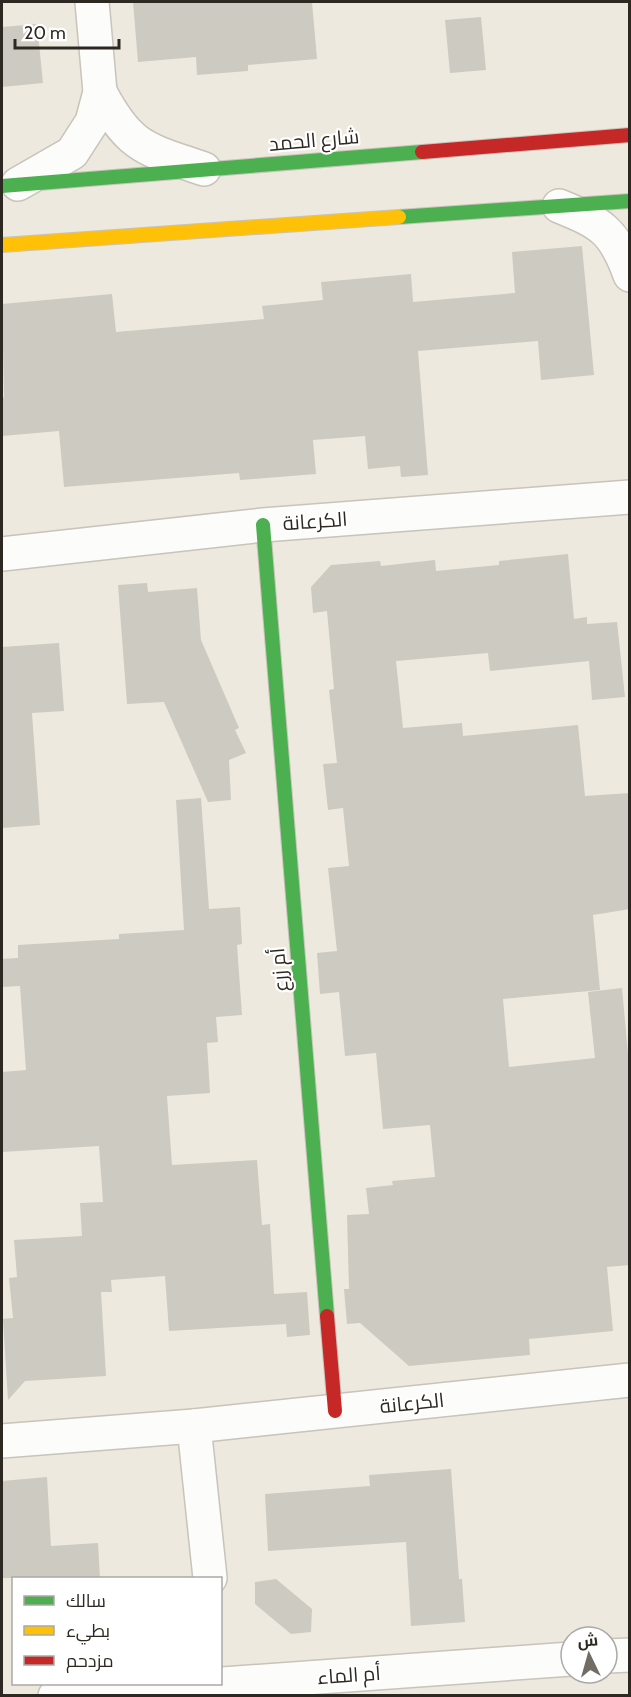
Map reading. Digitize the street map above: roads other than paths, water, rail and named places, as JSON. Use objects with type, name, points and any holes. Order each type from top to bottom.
[{"type":"street","points":[[10,185],[72,153],[92,122],[100,92],[92,2]]},
{"type":"street","points":[[100,92],[116,123],[144,149],[204,169]]},
{"type":"street","name":"شارع الحمد","points":[[10,185],[630,135]]},
{"type":"street","points":[[2,245],[630,201]]},
{"type":"street","points":[[559,206],[594,220],[611,237],[630,275]]},
{"type":"street","name":"الكرعانة","points":[[2,554],[263,525],[630,497]]},
{"type":"street","name":"أم زرع","points":[[263,525],[335,1412]]},
{"type":"street","name":"الكرعانة","points":[[2,1441],[194,1426],[630,1380]]},
{"type":"street","points":[[194,1426],[210,1577]]},
{"type":"street","name":"أم الماء","points":[[222,1682],[559,1660]]},
{"type":"street","name":"أم الماء","points":[[55,1695],[183,1685]]}]
